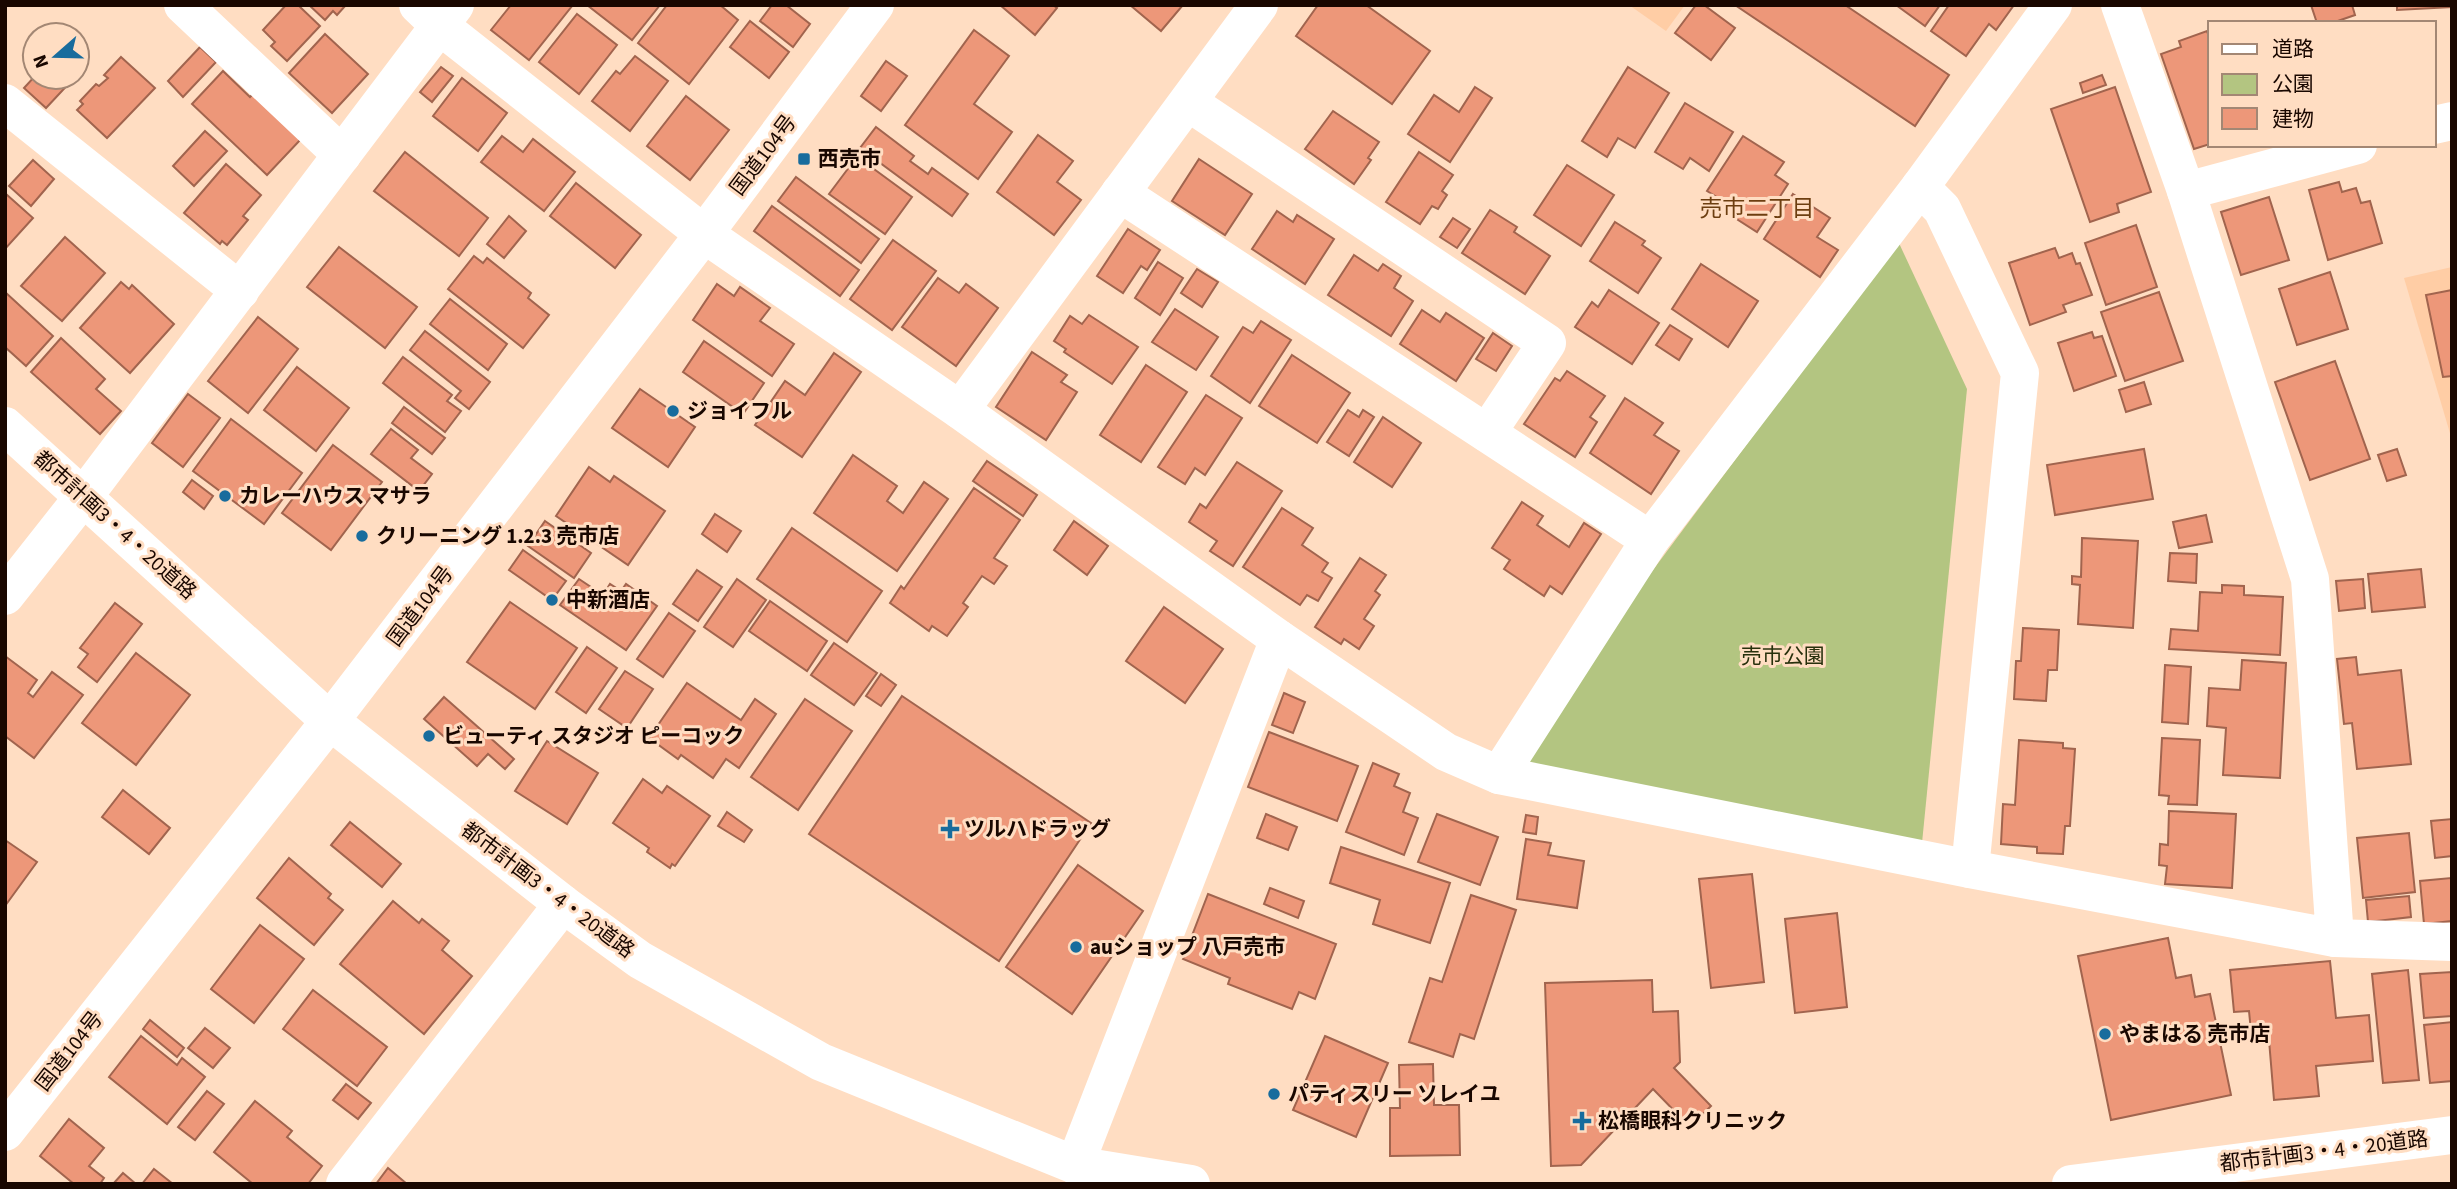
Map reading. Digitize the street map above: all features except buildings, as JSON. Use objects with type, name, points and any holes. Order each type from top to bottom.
[{"type":"main road","points":[[183,5],[342,155]]},
{"type":"main road","name":"国道104号","points":[[5,1132],[330,722],[704,234],[875,5]]},
{"type":"main road","points":[[960,410],[1259,5]]},
{"type":"main road","points":[[1499,775],[1650,540],[1920,187],[2053,5]]},
{"type":"main road","points":[[2120,5],[2186,191],[2310,579],[2335,938]]},
{"type":"main road","points":[[5,596],[342,155],[438,12],[704,234],[960,410],[1279,639],[1447,752],[1499,775],[1970,869],[2335,938],[2452,942]]},
{"type":"main road","points":[[5,103],[240,290]]},
{"type":"main road","points":[[1188,103],[1548,342],[1487,433]]},
{"type":"main road","points":[[2186,191],[2351,147]]},
{"type":"main road","points":[[1920,187],[1942,209],[2020,373],[1970,869]]},
{"type":"main road","points":[[1120,193],[1650,540]]},
{"type":"main road","name":"都市計画3・4・20道路","points":[[5,426],[330,722],[563,904],[640,960],[821,1062],[1072,1174],[1191,1184]]},
{"type":"main road","points":[[1072,1174],[1279,639]]},
{"type":"main road","points":[[345,1184],[563,904]]},
{"type":"main road","name":"都市計画3・4・20道路","points":[[2071,1184],[2452,1135]]},
{"type":"shaded area","points":[[1629,5],[1685,5],[1666,31]]},
{"type":"shaded area","points":[[2452,267],[2452,440],[2404,278]]},
{"type":"green space","name":"売市公園","points":[[1898,241],[1967,389],[1922,843],[1532,770],[1527,758],[1583,664]]},
{"type":"place","name":"西売市","points":[[804,159]]},
{"type":"place","name":"ジョイフル","points":[[673,411]]},
{"type":"place","name":"カレーハウス マサラ","points":[[225,496]]},
{"type":"place","name":"クリーニング 1.2.3 売市店","points":[[362,536]]},
{"type":"place","name":"中新酒店","points":[[552,600]]},
{"type":"place","name":"ビューティ スタジオ ピーコック","points":[[429,736]]},
{"type":"place","name":"ツルハドラッグ","points":[[950,829]]},
{"type":"place","name":"auショップ 八戸売市","points":[[1076,947]]},
{"type":"place","name":"やまはる 売市店","points":[[2105,1034]]},
{"type":"place","name":"パティスリー ソレイユ","points":[[1274,1094]]},
{"type":"place","name":"松橋眼科クリニック","points":[[1582,1121]]},
{"type":"district","name":"売市二丁目","points":[[1757,208]]}]
